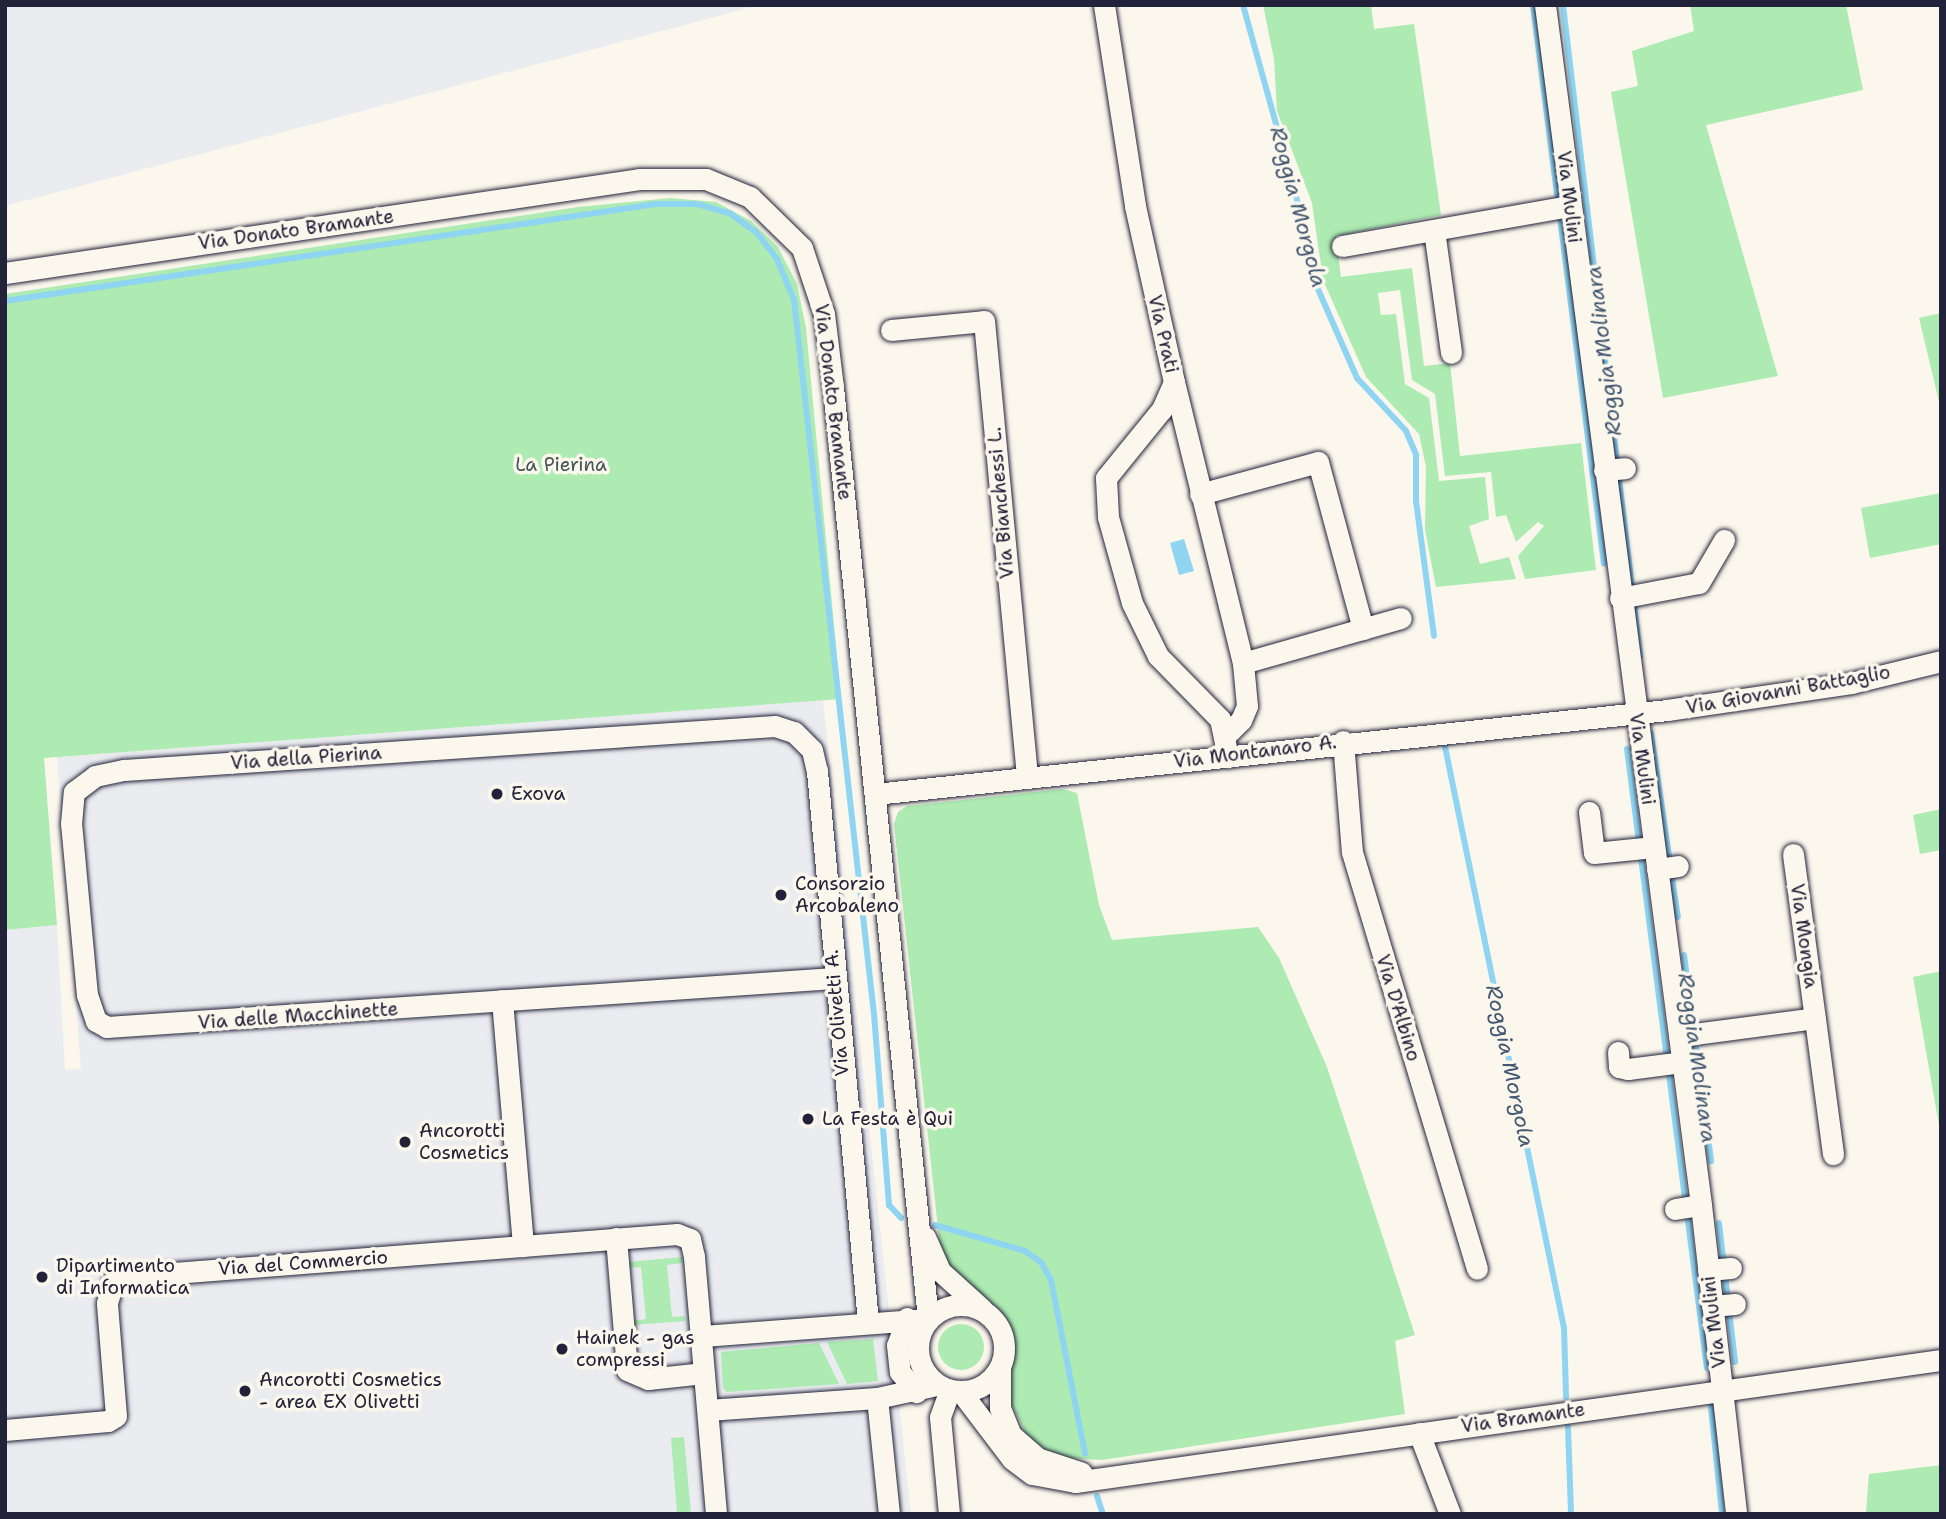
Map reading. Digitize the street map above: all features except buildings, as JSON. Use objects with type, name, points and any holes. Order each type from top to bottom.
[{"type":"street","name":"Via Prati","points":[[1104,5],[1135,206],[1174,382],[1157,416],[1106,478],[1108,517],[1132,603],[1158,656],[1220,719],[1226,735]]},
{"type":"street","name":"Via Mulini","points":[[1545,5],[1570,206],[1615,469],[1631,596],[1635,712],[1654,847],[1668,868],[1679,1036],[1736,1514]]},
{"type":"street","name":"Via Donato Bramante","points":[[5,273],[639,179],[706,179],[750,197],[802,248],[824,314],[875,794],[915,1216]]},
{"type":"street","points":[[1342,246],[1570,206]]},
{"type":"street","points":[[1434,230],[1451,353]]},
{"type":"street","name":"Via Bianchessi L.","points":[[891,330],[984,321],[1027,778]]},
{"type":"street","points":[[1174,382],[1243,663],[1247,706],[1241,720],[1226,735],[1228,757]]},
{"type":"street","points":[[1200,494],[1318,462],[1363,629]]},
{"type":"street","points":[[1631,596],[1699,583],[1724,541]]},
{"type":"street","points":[[1243,663],[1401,618]]},
{"type":"street","name":"Via Giovanni Battaglio","points":[[1635,712],[1851,683],[1941,661]]},
{"type":"street","name":"Via Montanaro A.","points":[[875,794],[1228,757],[1343,741],[1635,712]]},
{"type":"street","name":"Via Olivetti A.","points":[[775,726],[794,732],[812,750],[817,771],[834,978],[868,1322]]},
{"type":"street","name":"Via della Pierina","points":[[96,1021],[87,995],[71,824],[75,792],[95,776],[775,726]]},
{"type":"street","name":"Via D'Albino","points":[[1343,741],[1352,852],[1477,1269]]},
{"type":"street","points":[[1589,812],[1594,853],[1654,847]]},
{"type":"street","name":"Via Mongia","points":[[1793,854],[1833,1154]]},
{"type":"street","name":"Via delle Macchinette","points":[[96,1021],[121,1030],[502,1000],[834,978]]},
{"type":"street","points":[[502,1000],[523,1246]]},
{"type":"street","points":[[1679,1036],[1815,1018]]},
{"type":"street","points":[[1618,1052],[1619,1067],[1682,1062]]},
{"type":"street","points":[[1675,1209],[1701,1205]]},
{"type":"street","name":"Via Bramante","points":[[915,1216],[940,1271],[984,1311],[1000,1330],[1004,1342],[1000,1367],[1000,1408],[1011,1435],[1023,1448],[1056,1467],[1105,1476]]},
{"type":"street","name":"Via Bramante","points":[[915,1216],[928,1319],[921,1329],[917,1354],[928,1376],[949,1389],[999,1444],[1032,1475],[1075,1482],[1941,1360]]},
{"type":"street","name":"Via del Commercio","points":[[5,1430],[108,1421],[116,1416],[107,1303],[113,1282],[122,1277],[677,1234],[690,1239],[700,1336]]},
{"type":"street","points":[[616,1238],[627,1370],[638,1378],[648,1379],[704,1373]]},
{"type":"street","points":[[1708,1270],[1731,1268]]},
{"type":"street","points":[[1712,1306],[1735,1304]]},
{"type":"street","points":[[716,1514],[700,1336],[907,1318],[928,1319],[949,1306],[973,1306],[984,1311]]},
{"type":"street","points":[[907,1318],[897,1345],[898,1358],[905,1383],[916,1392]]},
{"type":"street","points":[[708,1410],[877,1398],[984,1385],[1000,1367]]},
{"type":"street","points":[[949,1389],[940,1417],[949,1514]]},
{"type":"street","points":[[877,1398],[889,1514]]},
{"type":"street","points":[[1419,1433],[1450,1514]]},
{"type":"shaded area","points":[[5,5],[751,5],[752,7],[5,206]]},
{"type":"shaded area","points":[[823,700],[911,1514],[5,1514],[5,930],[57,925],[65,1070],[81,1069],[57,757]]},
{"type":"green space","points":[[1263,5],[1371,5],[1374,29],[1414,24],[1441,215],[1336,236],[1341,277],[1412,268],[1424,366],[1450,363],[1460,456],[1581,443],[1596,570],[1525,579],[1518,556],[1544,526],[1538,522],[1516,542],[1506,515],[1496,517],[1491,472],[1445,476],[1435,394],[1412,380],[1400,290],[1378,293],[1381,315],[1396,314],[1405,384],[1429,398],[1439,481],[1485,477],[1489,519],[1469,526],[1480,564],[1509,557],[1516,579],[1436,587],[1425,530],[1426,467],[1419,434],[1366,377],[1323,280],[1312,203],[1277,111],[1274,59]]},
{"type":"green space","points":[[1690,5],[1846,5],[1863,90],[1706,125],[1778,376],[1663,398],[1611,92],[1638,86],[1632,51],[1694,31]]},
{"type":"green space","name":"La Pierina","points":[[670,198],[716,202],[751,221],[778,247],[797,284],[806,328],[841,699],[44,758],[57,925],[5,930],[5,294],[578,207]]},
{"type":"green space","points":[[1941,313],[1941,410],[1919,318]]},
{"type":"green space","points":[[1941,493],[1941,544],[1870,558],[1861,508]]},
{"type":"green space","points":[[1063,789],[1077,793],[1099,905],[1112,940],[1258,927],[1279,958],[1327,1067],[1415,1335],[1395,1341],[1405,1414],[1102,1460],[1054,1457],[1026,1435],[1008,1396],[1013,1358],[1003,1316],[947,1264],[939,1238],[894,824],[898,812],[907,806]]},
{"type":"green space","points":[[1941,809],[1941,850],[1920,854],[1913,815]]},
{"type":"green space","points":[[1941,971],[1941,1137],[1913,977]]},
{"type":"green space","points":[[682,1257],[682,1263],[667,1265],[672,1317],[685,1316],[685,1321],[633,1325],[633,1321],[646,1319],[641,1267],[628,1268],[628,1262]]},
{"type":"green space","points":[[961,1324],[977,1331],[984,1347],[977,1363],[961,1370],[945,1363],[938,1347],[945,1331]]},
{"type":"green space","points":[[873,1339],[878,1381],[847,1384],[827,1342]]},
{"type":"green space","points":[[819,1343],[839,1384],[727,1392],[723,1388],[721,1352]]},
{"type":"green space","points":[[684,1437],[691,1514],[677,1514],[671,1438]]},
{"type":"green space","points":[[1941,1465],[1941,1514],[1866,1512],[1869,1474]]},
{"type":"water","points":[[1184,539],[1194,571],[1179,575],[1170,543]]},
{"type":"waterway","name":"Roggia Morgola","points":[[1243,5],[1301,214],[1314,280],[1357,378],[1406,431],[1416,455],[1416,501],[1434,636]]},
{"type":"waterway","points":[[1533,5],[1604,564]]},
{"type":"waterway","name":"Roggia Molinara","points":[[1563,5],[1640,656]]},
{"type":"waterway","points":[[5,301],[656,204],[697,204],[731,214],[756,232],[777,259],[794,300],[874,1014],[889,1205],[901,1218]]},
{"type":"waterway","points":[[1651,733],[1678,917]]},
{"type":"waterway","name":"Roggia Morgola","points":[[1443,737],[1564,1328],[1566,1397]]},
{"type":"waterway","name":"Roggia Morgola","points":[[1627,749],[1707,1368]]},
{"type":"waterway","name":"Roggia Molinara","points":[[1684,955],[1711,1161]]},
{"type":"waterway","name":"Roggia Molinara","points":[[1719,1223],[1735,1362]]},
{"type":"waterway","points":[[935,1225],[1025,1251],[1041,1262],[1051,1280],[1085,1454]]},
{"type":"waterway","name":"Roggia Morgola","points":[[1711,1407],[1722,1514]]},
{"type":"waterway","name":"Roggia Morgola","points":[[1568,1427],[1571,1514]]},
{"type":"waterway","points":[[1097,1496],[1103,1514]]},
{"type":"place","name":"Exova","points":[[497,794]]},
{"type":"place","name":"Consorzio Arcobaleno","points":[[781,895]]},
{"type":"place","name":"La Festa è Qui","points":[[808,1119]]},
{"type":"place","name":"Ancorotti Cosmetics","points":[[405,1142]]},
{"type":"place","name":"Dipartimento di Informatica","points":[[42,1277]]},
{"type":"place","name":"Hainek - gas compressi","points":[[562,1349]]},
{"type":"place","name":"Ancorotti Cosmetics - area EX Olivetti","points":[[245,1391]]}]
